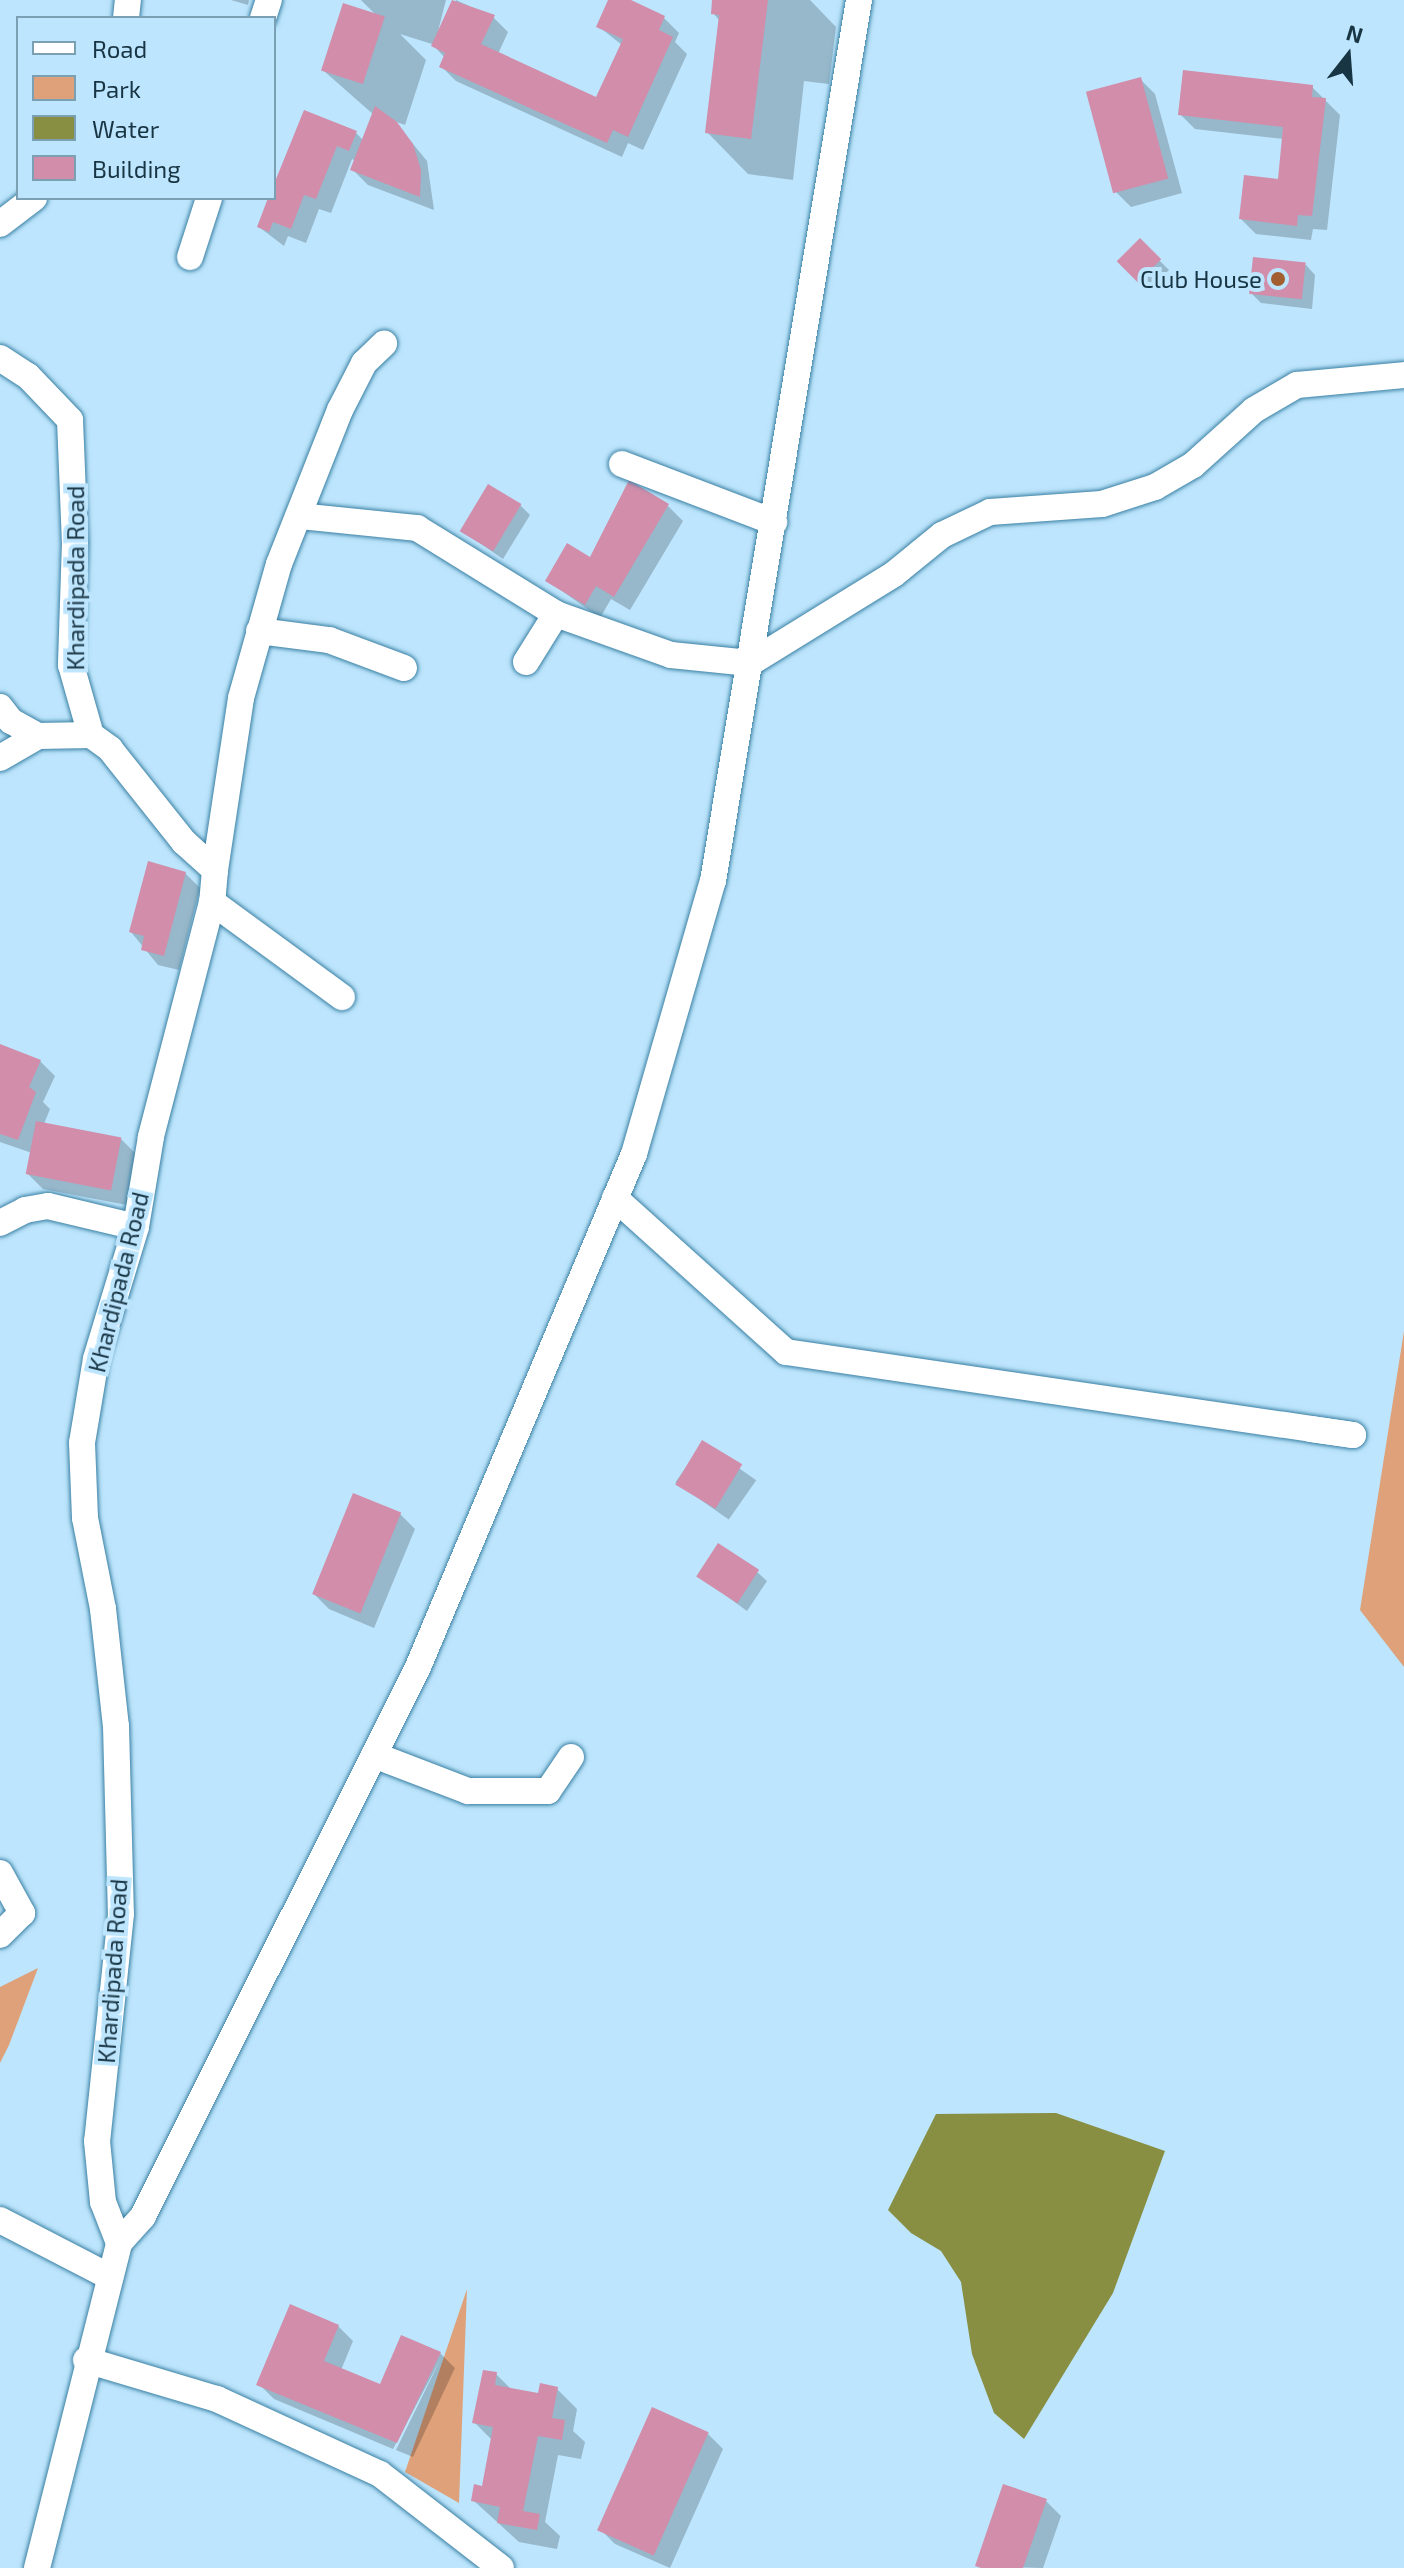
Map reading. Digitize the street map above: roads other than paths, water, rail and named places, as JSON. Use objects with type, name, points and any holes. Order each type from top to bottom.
[{"type":"street","points":[[37,2568],[86,2360],[119,2243],[143,2216],[418,1667],[634,1154],[713,881],[859,0]]},
{"type":"street","points":[[0,224],[31,200]]},
{"type":"street","points":[[190,257],[208,200]]},
{"type":"street","name":"Khardipada Road","points":[[119,2243],[103,2202],[97,2141],[121,1914],[116,1726],[103,1609],[85,1518],[82,1443],[96,1359],[136,1227],[151,1137],[212,902],[239,712],[259,631],[340,410],[364,363],[384,344]]},
{"type":"street","name":"Khardipada Road","points":[[0,358],[28,376],[70,420],[75,528],[71,665],[91,735]]},
{"type":"street","points":[[299,516],[417,528],[556,614],[671,655],[750,663],[881,582],[942,535],[990,512],[1102,504],[1155,487],[1193,465],[1254,410],[1297,385],[1404,375]]},
{"type":"street","points":[[622,464],[774,522]]},
{"type":"street","points":[[526,662],[556,614]]},
{"type":"street","points":[[259,631],[329,640],[404,668]]},
{"type":"street","points":[[0,707],[11,721],[38,736]]},
{"type":"street","points":[[0,758],[38,736],[91,735],[110,749],[184,842],[215,870]]},
{"type":"street","points":[[212,902],[342,997]]},
{"type":"street","points":[[615,1198],[786,1352],[1353,1435],[1311,1429]]},
{"type":"street","points":[[0,1223],[25,1210],[48,1206],[136,1227]]},
{"type":"street","points":[[374,1755],[468,1791],[548,1791],[571,1757]]},
{"type":"street","points":[[0,1873],[22,1913],[0,1935]]},
{"type":"street","points":[[0,2220],[110,2277]]},
{"type":"street","points":[[86,2360],[217,2399],[380,2474],[501,2568]]},
{"type":"water","points":[[1056,2113],[1165,2151],[1113,2293],[1024,2439],[994,2413],[972,2354],[961,2282],[941,2251],[911,2233],[888,2210],[936,2114]]},
{"type":"place","name":"Club House","points":[[1278,279]]}]
